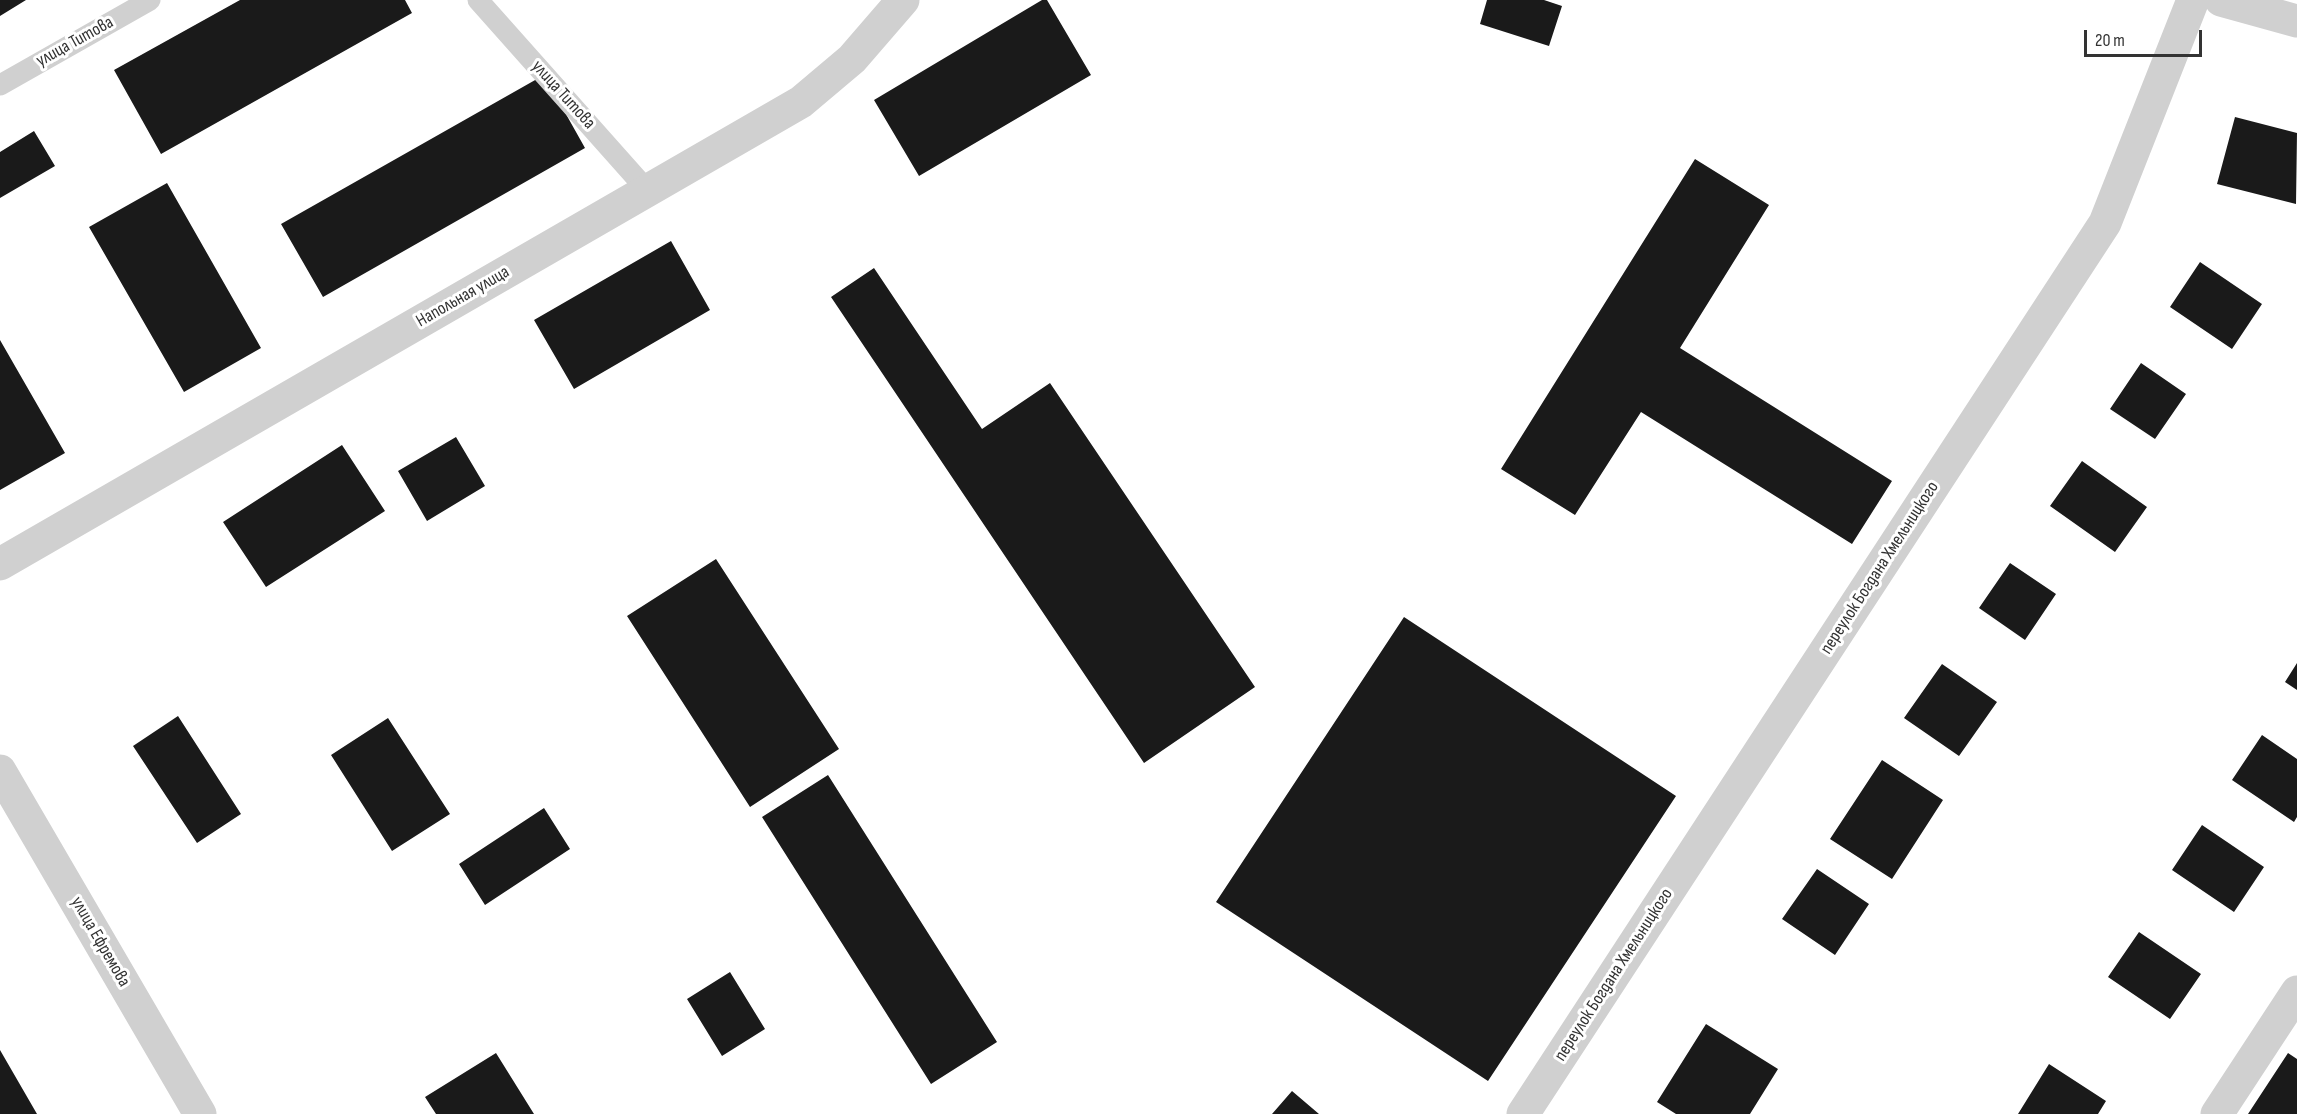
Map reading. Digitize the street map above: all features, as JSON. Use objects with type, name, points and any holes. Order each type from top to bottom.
[{"type":"street","name":"Напольная улица","points":[[0,564],[801,102],[852,59],[903,0]]},
{"type":"street","name":"переулок Богдана Хмельницкого","points":[[1523,1114],[2105,223],[2193,0]]},
{"type":"street","points":[[2221,0],[2297,21]]},
{"type":"street","name":"улица Ефремова","points":[[0,771],[200,1114]]},
{"type":"street","points":[[2217,1114],[2297,992]]},
{"type":"lane","name":"улица Титова","points":[[0,85],[150,0]]},
{"type":"lane","name":"улица Титова","points":[[478,0],[648,190]]},
{"type":"building","points":[[0,0],[26,0],[0,16]]},
{"type":"building","points":[[240,0],[405,0],[412,13],[161,154],[114,70]]},
{"type":"building","points":[[1042,0],[1047,0],[1091,75],[919,176],[874,100]]},
{"type":"building","points":[[1487,0],[1544,0],[1562,6],[1549,46],[1480,24]]},
{"type":"building","points":[[544,75],[585,148],[323,297],[281,224]]},
{"type":"building","points":[[2235,117],[2297,133],[2296,204],[2217,184]]},
{"type":"building","points":[[34,131],[55,166],[0,198],[0,152]]},
{"type":"building","points":[[1695,159],[1769,205],[1680,348],[1892,481],[1852,544],[1641,412],[1575,515],[1501,469]]},
{"type":"building","points":[[167,183],[261,348],[184,392],[89,227]]},
{"type":"building","points":[[671,241],[710,310],[574,389],[534,320]]},
{"type":"building","points":[[2200,262],[2262,304],[2232,349],[2170,307]]},
{"type":"building","points":[[874,268],[982,429],[1050,383],[1255,687],[1144,763],[831,297]]},
{"type":"building","points":[[0,340],[65,453],[0,490]]},
{"type":"building","points":[[2141,363],[2186,394],[2155,439],[2110,409]]},
{"type":"building","points":[[456,437],[485,486],[427,521],[398,471]]},
{"type":"building","points":[[342,445],[385,511],[266,587],[223,522]]},
{"type":"building","points":[[2082,461],[2147,507],[2115,552],[2050,506]]},
{"type":"building","points":[[716,559],[839,749],[750,807],[627,616]]},
{"type":"building","points":[[2010,563],[2056,594],[2025,640],[1979,608]]},
{"type":"building","points":[[1404,617],[1676,796],[1488,1081],[1216,902]]},
{"type":"building","points":[[2297,663],[2297,690],[2285,682]]},
{"type":"building","points":[[1942,664],[1997,702],[1959,756],[1904,718]]},
{"type":"building","points":[[178,716],[241,814],[197,843],[133,746]]},
{"type":"building","points":[[388,718],[450,814],[392,851],[331,755]]},
{"type":"building","points":[[2262,735],[2297,759],[2297,817],[2294,822],[2232,780]]},
{"type":"building","points":[[1882,760],[1943,800],[1892,879],[1830,839]]},
{"type":"building","points":[[828,775],[997,1042],[931,1084],[762,817]]},
{"type":"building","points":[[544,808],[570,849],[485,905],[459,864]]},
{"type":"building","points":[[2202,825],[2264,867],[2234,912],[2172,870]]},
{"type":"building","points":[[1817,869],[1869,904],[1835,955],[1782,919]]},
{"type":"building","points":[[2139,932],[2201,974],[2170,1019],[2108,977]]},
{"type":"building","points":[[730,972],[765,1029],[722,1056],[687,999]]},
{"type":"building","points":[[1706,1024],[1778,1069],[1750,1114],[1676,1114],[1657,1102]]},
{"type":"building","points":[[0,1050],[37,1114],[0,1114]]},
{"type":"building","points":[[496,1053],[534,1114],[436,1114],[425,1097]]},
{"type":"building","points":[[2288,1053],[2297,1059],[2297,1114],[2248,1114]]},
{"type":"building","points":[[2049,1064],[2106,1101],[2098,1114],[2018,1114]]},
{"type":"building","points":[[1292,1091],[1319,1114],[1272,1114]]}]
